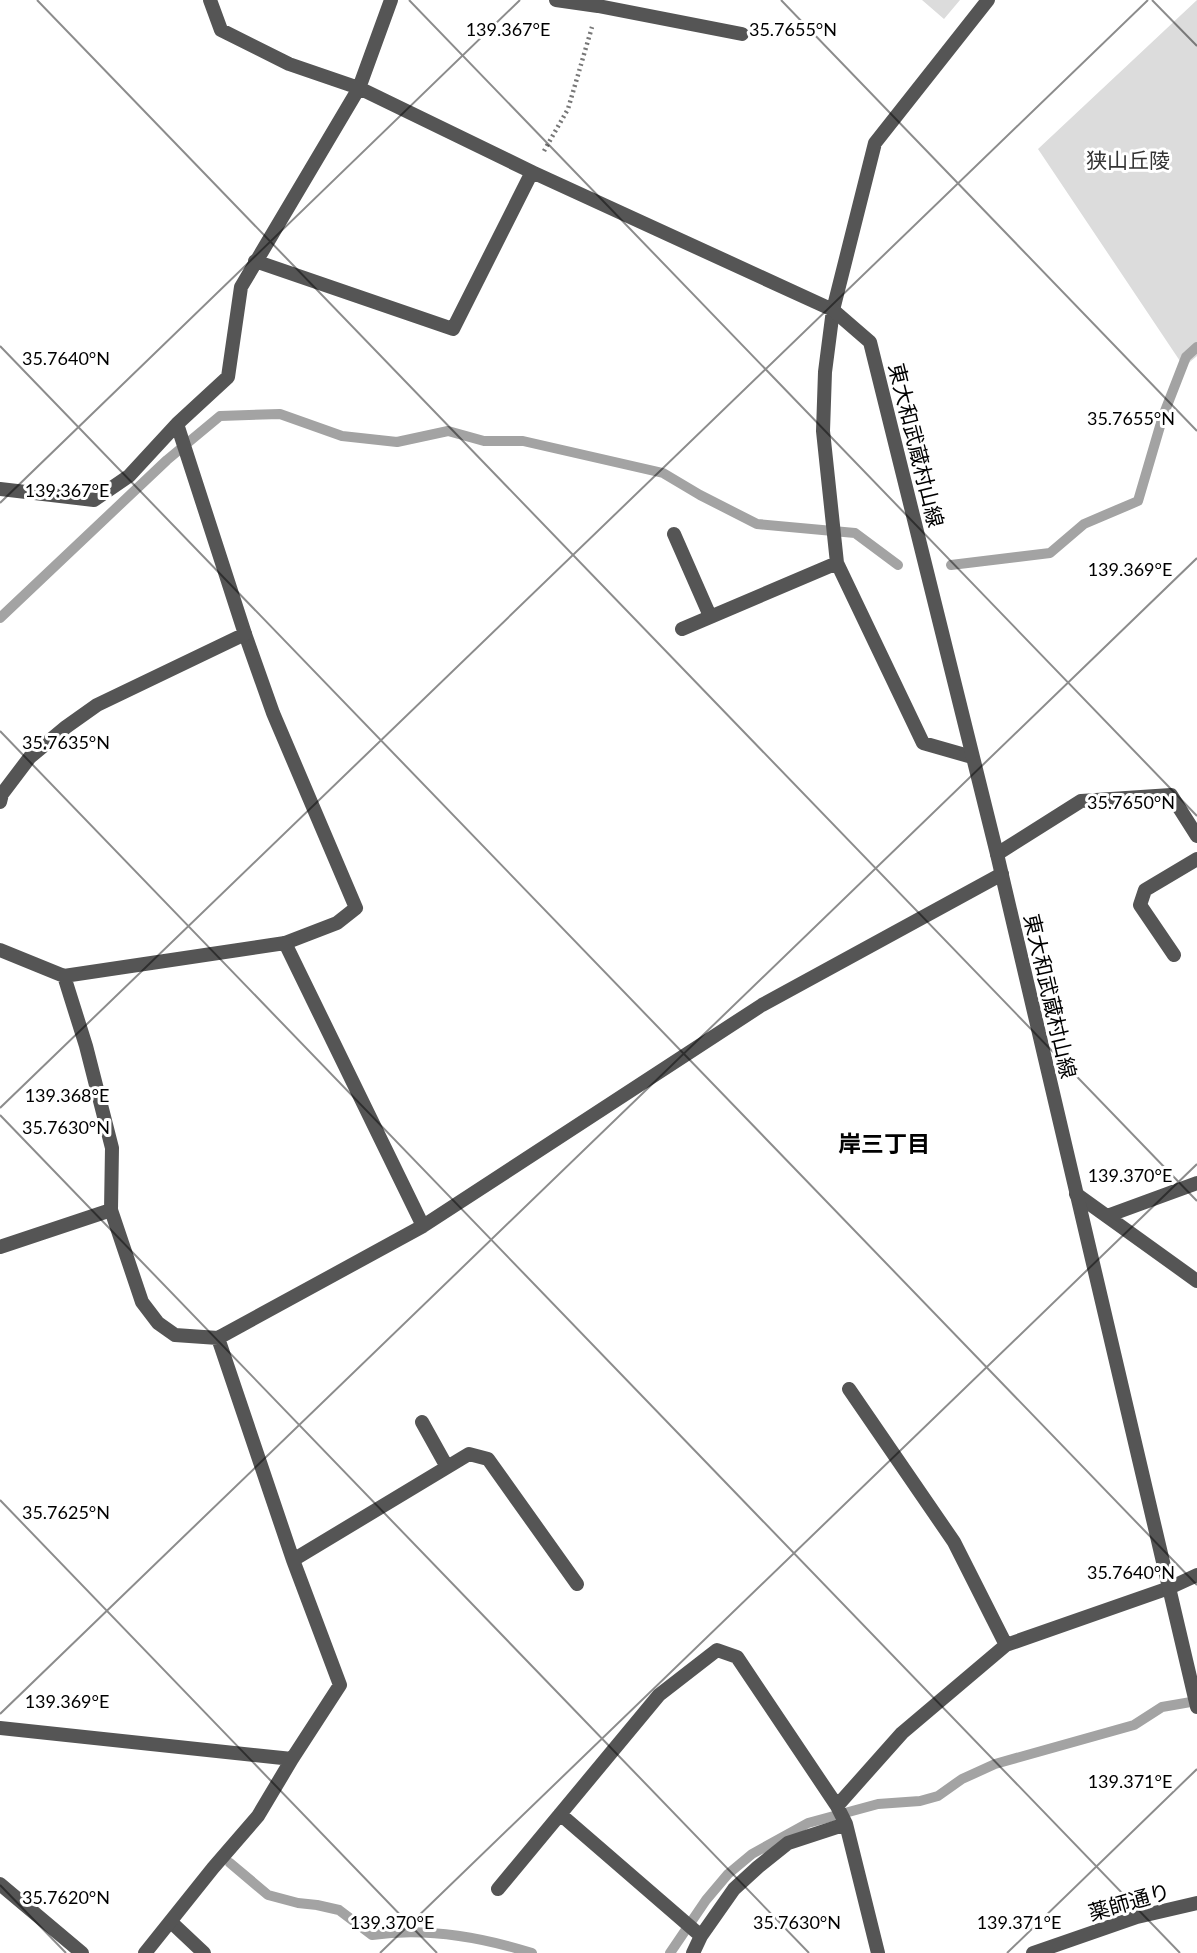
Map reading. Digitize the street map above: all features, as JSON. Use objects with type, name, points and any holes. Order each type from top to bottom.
[{"type":"street","name":"東大和武蔵村山線","points":[[210,0],[221,30],[289,64],[359,88],[532,172],[833,310],[870,342],[1002,874],[1196,1702]]},
{"type":"street","points":[[0,489],[94,500],[128,476],[179,431],[228,377],[241,287],[359,88],[391,0]]},
{"type":"street","points":[[556,0],[742,33]]},
{"type":"street","points":[[972,757],[923,743],[837,563],[823,431],[825,372],[833,310],[875,143],[988,0]]},
{"type":"street","points":[[255,261],[453,329],[532,172]]},
{"type":"street","points":[[0,950],[64,976],[285,943],[337,923],[356,908],[273,713],[179,431]]},
{"type":"street","points":[[674,534],[710,616]]},
{"type":"street","points":[[682,629],[837,563]]},
{"type":"street","points":[[0,802],[2,794],[30,757],[97,705],[245,634]]},
{"type":"street","points":[[997,854],[1081,801],[1171,795],[1197,836]]},
{"type":"street","points":[[1174,955],[1140,905],[1145,890],[1197,859]]},
{"type":"street","points":[[64,976],[86,1046],[112,1148],[111,1210],[142,1303],[159,1323],[175,1335],[218,1338],[423,1226],[762,1005],[1002,874]]},
{"type":"street","points":[[285,943],[423,1226]]},
{"type":"street","points":[[1107,1216],[1197,1183]]},
{"type":"street","points":[[1076,1194],[1197,1282]]},
{"type":"street","points":[[0,1247],[111,1210]]},
{"type":"street","points":[[145,1953],[258,1816],[340,1685],[293,1559],[218,1338]]},
{"type":"street","points":[[849,1389],[954,1542],[1006,1645]]},
{"type":"street","points":[[422,1422],[447,1467]]},
{"type":"street","points":[[293,1559],[469,1454],[488,1459],[577,1584]]},
{"type":"street","points":[[837,1806],[902,1733],[1006,1645],[1169,1588],[1197,1575]]},
{"type":"street","points":[[498,1889],[659,1695],[717,1650],[737,1657],[837,1806],[846,1824],[878,1953]]},
{"type":"street","points":[[0,1728],[292,1759]]},
{"type":"street","points":[[560,1814],[701,1936]]},
{"type":"street","points":[[693,1953],[701,1936],[734,1889],[788,1843],[846,1824]]},
{"type":"street","points":[[0,1884],[82,1953]]},
{"type":"street","name":"薬師通り","points":[[1032,1953],[1137,1917],[1197,1903]]},
{"type":"street","points":[[171,1922],[204,1953]]},
{"type":"path","points":[[532,172],[568,109],[598,6]]},
{"type":"green space","points":[[922,0],[960,0],[944,19]]},
{"type":"green space","name":"狭山丘陵","points":[[1197,0],[1197,356],[1184,367],[1038,149]]},
{"type":"waterway","points":[[951,565],[1050,553],[1084,524],[1138,501],[1163,416],[1186,357],[1197,347]]},
{"type":"waterway","points":[[0,618],[167,460],[220,416],[280,414],[342,436],[397,442],[448,431],[484,441],[523,441],[663,473],[757,524],[855,533],[898,565]]},
{"type":"waterway","points":[[670,1953],[706,1900],[728,1874],[752,1854],[808,1823],[878,1804],[920,1801],[938,1796],[962,1779],[995,1764],[1134,1725],[1162,1707],[1197,1701]]},
{"type":"waterway","points":[[230,1863],[268,1895],[339,1910],[372,1935],[413,1932],[453,1935],[532,1953]]},
{"type":"district","name":"岸三丁目","points":[[884,1143]]}]
